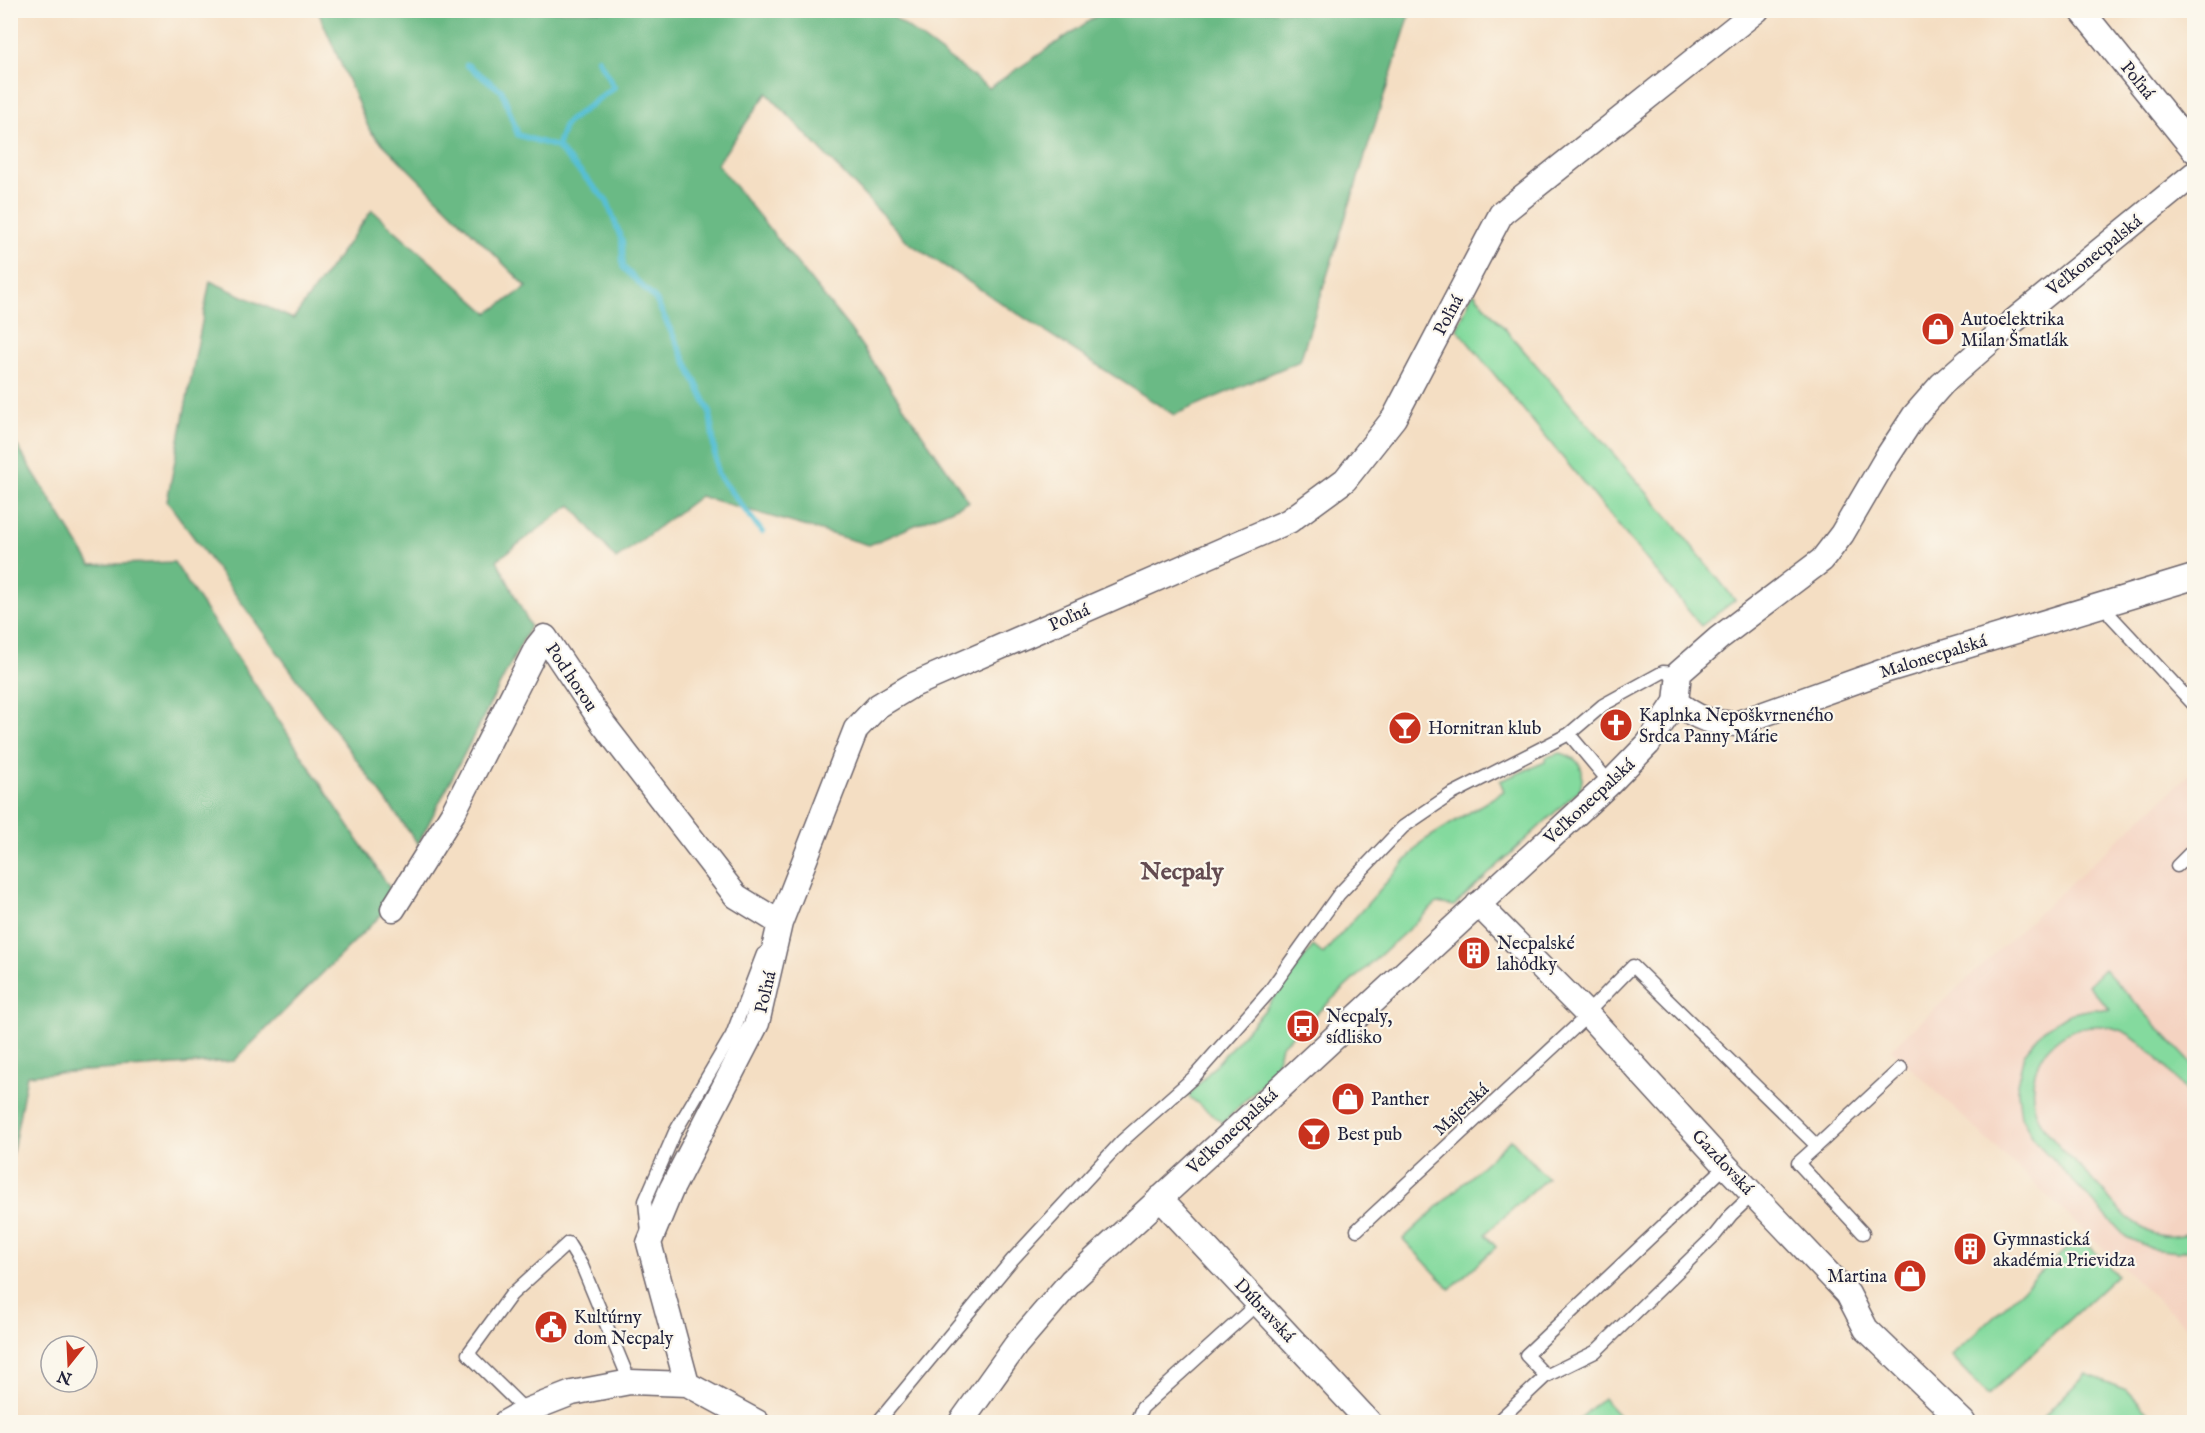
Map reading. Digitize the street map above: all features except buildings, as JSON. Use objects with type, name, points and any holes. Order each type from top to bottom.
[{"type":"street","name":"Poľná","points":[[2081,10],[2194,150]]},
{"type":"street","name":"Poľná","points":[[687,1384],[649,1243],[671,1190],[758,1023],[780,923],[856,729],[878,706],[911,686],[1289,521],[1345,480],[1394,418],[1501,214],[1753,12]]},
{"type":"street","name":"Veľkonecpalská","points":[[961,1422],[1016,1345],[1071,1281],[1610,783],[1648,744],[1676,702],[1679,673],[1710,645],[1822,560],[1842,534],[1914,416],[1942,384],[2010,324],[2194,174]]},
{"type":"street","name":"Malonecpalská","points":[[1676,702],[1694,716],[1736,724],[1887,670],[2194,577]]},
{"type":"street","name":"Pod horou","points":[[393,909],[453,813],[537,646],[545,637],[604,725],[736,896],[780,923]]},
{"type":"street","name":"Gazdovská","points":[[1478,904],[1587,1014],[1726,1166],[1848,1294],[1866,1329],[1963,1422]]},
{"type":"street","name":"Dúbravská","points":[[1160,1198],[1370,1422]]},
{"type":"street","points":[[516,1417],[572,1393],[630,1382],[687,1384],[757,1422]]},
{"type":"lane","points":[[2107,603],[2111,616],[2194,705]]},
{"type":"lane","points":[[879,1422],[1012,1260],[1122,1141],[1202,1069],[1268,993],[1339,894],[1403,827],[1450,795],[1569,734],[1603,705],[1663,672],[1679,673]]},
{"type":"lane","points":[[1569,734],[1610,783]]},
{"type":"lane","points":[[2177,866],[2194,849]]},
{"type":"lane","name":"Majerská","points":[[1357,1230],[1587,1014],[1633,966],[1817,1146]]},
{"type":"lane","points":[[1863,1233],[1798,1163],[1901,1068]]},
{"type":"lane","points":[[1546,1376],[1526,1355],[1726,1166]]},
{"type":"lane","points":[[1497,1422],[1546,1376],[1595,1352],[1715,1235],[1731,1215],[1753,1194]]},
{"type":"lane","points":[[516,1417],[468,1354],[511,1295],[568,1243],[582,1266],[630,1382]]},
{"type":"lane","points":[[1136,1422],[1142,1408],[1258,1303]]},
{"type":"shaded area","points":[[2194,770],[2194,1334],[1891,1049]]},
{"type":"green space","points":[[318,11],[885,11],[989,88],[1104,11],[1411,11],[1300,361],[1174,415],[909,243],[767,93],[717,164],[850,329],[969,502],[869,545],[700,496],[616,559],[571,505],[497,560],[530,626],[418,844],[167,501],[210,281],[293,319],[372,210],[488,313],[527,287],[370,131]]},
{"type":"green space","points":[[1473,292],[1675,525],[1735,600],[1701,626],[1457,329]]},
{"type":"green space","points":[[11,436],[91,565],[174,562],[393,893],[382,914],[234,1061],[27,1075],[11,1161]]},
{"type":"green space","points":[[1561,753],[1573,758],[1580,766],[1582,782],[1580,789],[1454,906],[1437,903],[1281,1046],[1275,1070],[1223,1123],[1188,1096],[1263,1012],[1313,946],[1323,954],[1423,841],[1504,791],[1500,781],[1545,762],[1546,757]]},
{"type":"green space","points":[[2104,969],[2194,1066],[2194,1101],[2141,1043],[2122,1031],[2103,1026],[2085,1027],[2068,1032],[2054,1042],[2043,1055],[2036,1072],[2033,1090],[2035,1109],[2053,1139],[2127,1217],[2154,1234],[2174,1236],[2194,1231],[2194,1248],[2178,1252],[2152,1249],[2126,1237],[2035,1141],[2021,1117],[2017,1084],[2024,1054],[2043,1030],[2068,1014],[2093,1009],[2110,1010],[2088,985]]},
{"type":"green space","points":[[1511,1139],[1547,1178],[1485,1234],[1496,1247],[1450,1289],[1403,1239]]},
{"type":"green space","points":[[2080,1236],[2117,1275],[1988,1395],[1951,1356]]},
{"type":"green space","points":[[2086,1374],[2127,1390],[2158,1422],[2048,1422],[2043,1417]]},
{"type":"green space","points":[[1603,1398],[1625,1422],[1576,1422]]},
{"type":"waterway","points":[[557,147],[565,124],[614,87],[598,59]]},
{"type":"waterway","points":[[467,65],[502,91],[518,135],[557,147],[607,201],[622,241],[623,267],[656,300],[710,412],[717,473],[762,532]]},
{"type":"place","name":"Autoelektrika Milan Šmatlák","points":[[1938,329]]},
{"type":"place","name":"Kaplnka Nepoškvrneného Srdca Panny Márie","points":[[1616,725]]},
{"type":"place","name":"Hornitran klub","points":[[1405,728]]},
{"type":"place","name":"Necpalské lahôdky","points":[[1474,953]]},
{"type":"place","name":"Necpaly, sídlisko","points":[[1303,1026]]},
{"type":"place","name":"Panther","points":[[1348,1099]]},
{"type":"place","name":"Best pub","points":[[1314,1134]]},
{"type":"place","name":"Gymnastická akadémia Prievidza","points":[[1970,1249]]},
{"type":"place","name":"Martina","points":[[1910,1276]]},
{"type":"place","name":"Kultúrny dom Necpaly","points":[[551,1327]]},
{"type":"district","name":"Necpaly","points":[[1182,871]]}]
